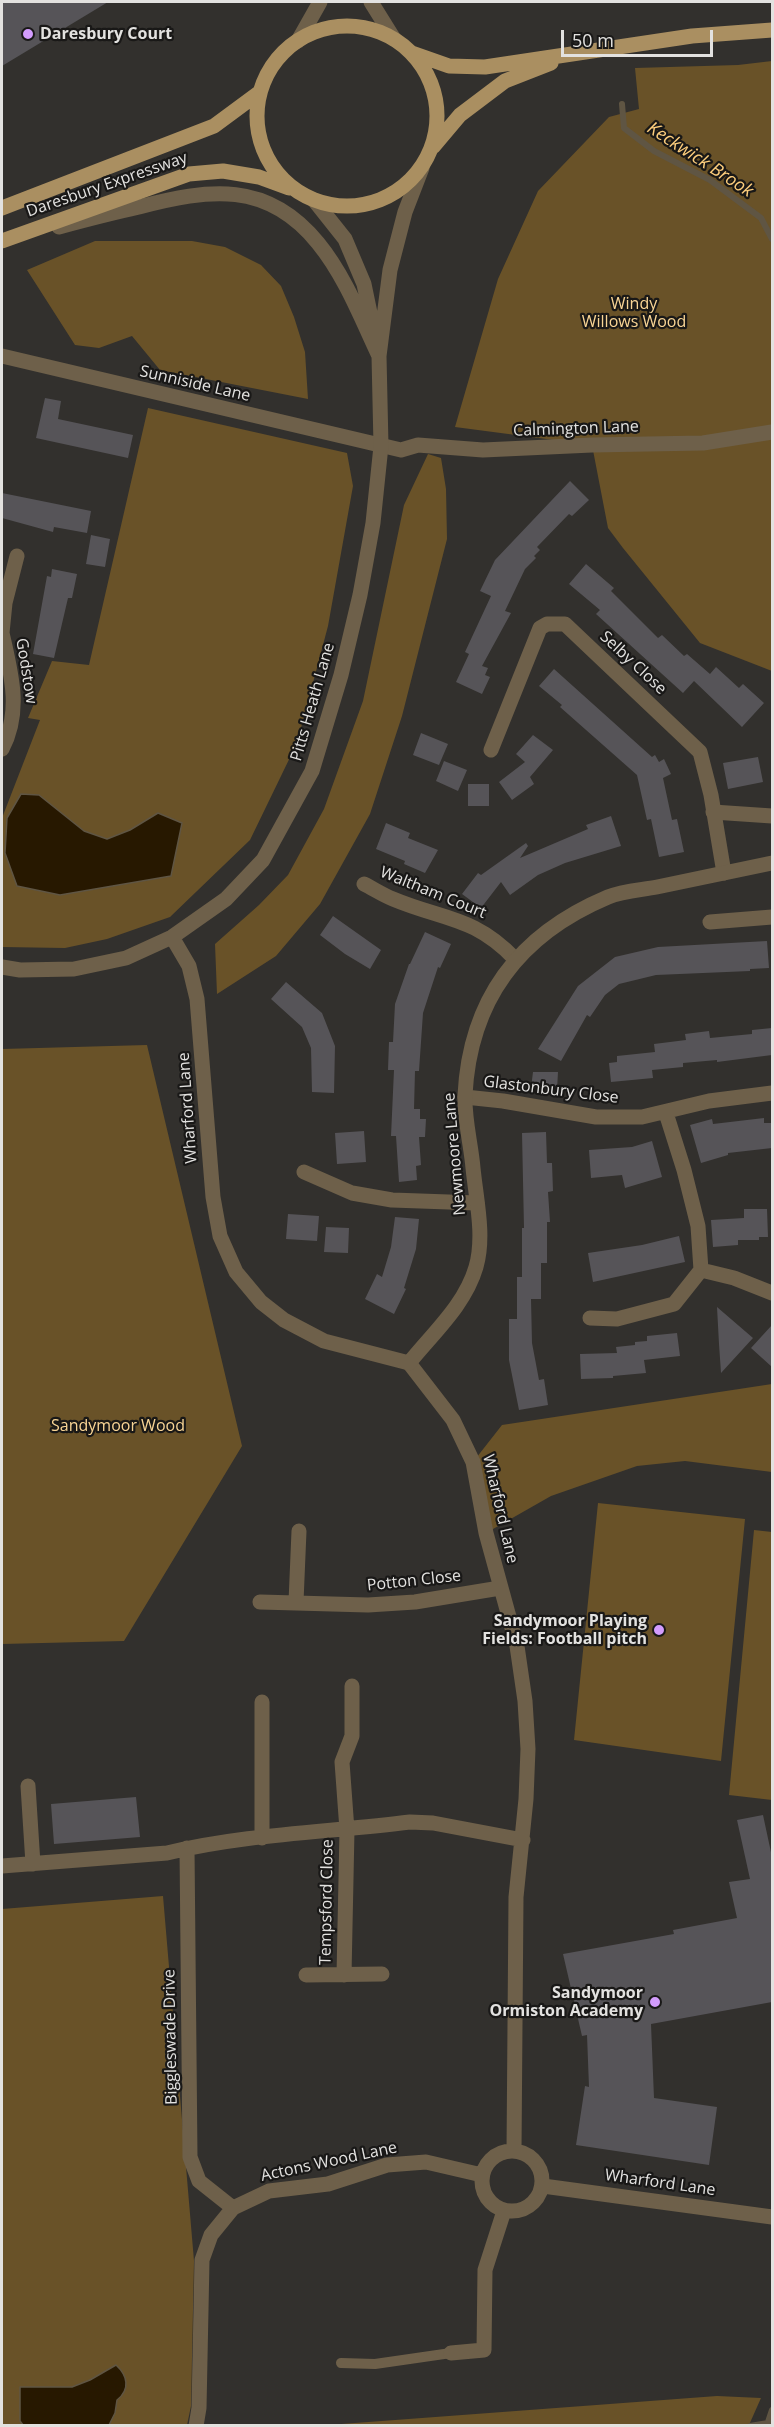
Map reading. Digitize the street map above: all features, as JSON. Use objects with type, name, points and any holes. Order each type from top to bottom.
[{"type":"main road","points":[[432,149],[438,123],[436,98],[427,74],[412,53],[394,39],[371,29],[346,26],[321,30],[298,40],[275,63],[260,92],[257,119],[262,146],[275,171],[295,190],[314,200],[343,207],[373,203],[401,189],[422,168],[432,149],[460,115],[505,81],[579,52]]},
{"type":"main road","points":[[412,53],[449,66],[485,67],[692,36],[772,30]]},
{"type":"main road","name":"Daresbury Expressway","points":[[2,208],[214,126],[260,92]]},
{"type":"main road","name":"Daresbury Expressway","points":[[2,241],[189,174],[223,171],[260,177],[295,190]]},
{"type":"street","points":[[298,40],[320,2]]},
{"type":"street","points":[[371,2],[394,39]]},
{"type":"street","name":"Pitts Heath Lane","points":[[2,967],[20,970],[74,969],[126,958],[172,937],[226,899],[263,860],[312,771],[341,675],[360,595],[373,523],[381,446],[379,356],[390,270],[405,212],[422,168]]},
{"type":"street","points":[[2,241],[186,195],[219,193],[243,195],[267,202],[293,217],[318,244],[342,279],[379,356]]},
{"type":"street","name":"Pitts Heath Lane","points":[[314,200],[345,239],[364,284],[379,356]]},
{"type":"street","name":"Sunniside Lane","points":[[2,356],[381,446]]},
{"type":"street","name":"Calmington Lane","points":[[381,446],[401,450],[418,445],[483,450],[703,443],[772,432]]},
{"type":"street","name":"Godstow","points":[[2,748],[14,715],[14,692],[2,633],[5,603],[17,556]]},
{"type":"street","name":"Selby Close","points":[[491,750],[540,628],[547,624],[565,624],[700,752],[724,873]]},
{"type":"street","points":[[713,812],[772,816]]},
{"type":"street","name":"Newmoore Lane","points":[[409,1363],[450,1316],[467,1291],[477,1266],[480,1235],[465,1097],[470,1052],[482,1014],[497,983],[515,959],[560,922],[609,896],[772,863]]},
{"type":"street","name":"Waltham Court","points":[[364,884],[393,899],[463,921],[499,942],[515,959]]},
{"type":"street","points":[[710,922],[772,917]]},
{"type":"street","name":"Wharford Lane","points":[[172,937],[189,966],[197,999],[213,1197],[220,1236],[236,1272],[261,1302],[284,1320],[324,1341],[409,1363],[453,1420],[473,1462],[500,1588],[516,1646],[525,1701],[528,1749],[523,1840],[516,1897],[514,2151]]},
{"type":"street","name":"Glastonbury Close","points":[[465,1097],[596,1117],[642,1117],[709,1101],[772,1093]]},
{"type":"street","points":[[590,1318],[617,1319],[674,1304],[700,1270],[698,1226],[666,1113]]},
{"type":"street","points":[[304,1172],[352,1193],[392,1200],[477,1203]]},
{"type":"street","points":[[700,1270],[734,1278],[772,1293]]},
{"type":"street","points":[[296,1602],[299,1531]]},
{"type":"street","name":"Potton Close","points":[[260,1602],[368,1605],[415,1602],[500,1588]]},
{"type":"street","points":[[347,1830],[342,1762],[352,1736],[352,1686]]},
{"type":"street","points":[[262,1702],[262,1838]]},
{"type":"street","points":[[28,1786],[33,1863]]},
{"type":"street","points":[[2,1866],[155,1853],[262,1838],[411,1822],[434,1823],[523,1840]]},
{"type":"street","name":"Tempsford Close","points":[[344,1975],[347,1830]]},
{"type":"street","name":"Biggleswade Drive","points":[[187,1848],[190,2157],[199,2181],[233,2208]]},
{"type":"street","name":"Tempsford Close","points":[[306,1975],[382,1974]]},
{"type":"street","points":[[514,2151],[524,2153],[539,2166],[543,2186],[540,2195],[524,2210],[504,2211],[488,2201],[484,2193],[482,2175],[485,2167],[497,2155],[514,2151]]},
{"type":"street","name":"Actons Wood Lane","points":[[196,2426],[199,2408],[202,2260],[211,2235],[233,2208],[268,2191],[328,2184],[387,2165],[426,2162],[482,2175]]},
{"type":"street","name":"Wharford Lane","points":[[543,2186],[772,2217]]},
{"type":"street","points":[[451,2353],[484,2350],[485,2270],[504,2211]]},
{"type":"lane","points":[[341,2363],[375,2364],[451,2353]]},
{"type":"green space","name":"Windy Willows Wood","points":[[772,61],[772,671],[700,643],[623,548],[608,528],[592,445],[455,427],[498,279],[538,191],[609,117],[639,109],[635,68],[738,65]]},
{"type":"green space","points":[[95,241],[192,241],[225,247],[261,265],[281,286],[294,317],[305,352],[308,399],[160,370],[132,336],[99,348],[75,345],[27,270]]},
{"type":"green space","points":[[148,408],[347,453],[353,486],[328,626],[297,743],[250,840],[170,917],[107,939],[65,948],[2,947],[2,818],[40,720],[28,718],[52,661],[89,665]]},
{"type":"green space","points":[[428,454],[441,458],[446,489],[447,539],[402,716],[370,814],[320,904],[276,956],[217,994],[215,944],[259,905],[288,875],[324,809],[363,701],[404,505]]},
{"type":"green space","name":"Sandymoor Wood","points":[[147,1045],[242,1446],[124,1641],[2,1644],[2,1049]]},
{"type":"green space","points":[[772,1384],[772,1472],[685,1461],[637,1466],[551,1496],[486,1533],[473,1462],[502,1425]]},
{"type":"green space","name":"Sandymoor Playing Fields: Football pitch","points":[[598,1503],[745,1519],[721,1761],[574,1740]]},
{"type":"green space","points":[[754,1530],[772,1532],[772,1800],[729,1795]]},
{"type":"green space","points":[[163,1896],[194,2261],[191,2406],[187,2425],[2,2426],[2,1909]]},
{"type":"green space","points":[[717,2396],[761,2398],[749,2425],[328,2425]]},
{"type":"shaded area","points":[[21,794],[39,795],[84,831],[107,839],[130,830],[158,813],[182,823],[171,876],[60,895],[17,886],[5,853],[7,818]]},
{"type":"shaded area","points":[[116,2365],[123,2373],[126,2387],[117,2400],[115,2413],[109,2425],[23,2425],[20,2421],[20,2387],[72,2387]]},
{"type":"building","name":"Daresbury Court","points":[[2,2],[108,2],[2,66]]},
{"type":"building","points":[[45,398],[61,401],[58,419],[133,435],[128,458],[36,438]]},
{"type":"building","points":[[570,481],[589,500],[572,516],[569,514],[537,547],[540,550],[534,556],[536,558],[525,569],[505,611],[511,613],[482,666],[488,668],[485,675],[490,677],[482,694],[456,682],[469,654],[465,652],[491,596],[480,591],[495,560]]},
{"type":"building","points":[[2,493],[91,511],[87,533],[54,527],[53,532],[2,518]]},
{"type":"building","points":[[91,535],[110,539],[105,567],[86,564]]},
{"type":"building","points":[[586,564],[614,588],[611,591],[658,638],[662,635],[684,656],[687,654],[710,674],[716,667],[739,688],[743,684],[764,703],[742,727],[694,681],[683,693],[596,614],[600,610],[569,584]]},
{"type":"building","points":[[52,569],[77,574],[72,598],[68,598],[54,658],[33,654],[47,576],[51,577]]},
{"type":"building","points":[[554,669],[652,757],[655,755],[659,762],[664,759],[671,774],[663,778],[672,820],[677,819],[684,852],[659,857],[651,819],[647,820],[637,775],[539,686]]},
{"type":"building","points":[[421,733],[448,744],[439,765],[413,755]]},
{"type":"building","points":[[533,735],[553,750],[530,777],[534,784],[512,800],[499,782],[525,762],[516,754]]},
{"type":"building","points":[[758,757],[763,782],[728,789],[723,763]]},
{"type":"building","points":[[444,761],[467,770],[458,791],[436,781]]},
{"type":"building","points":[[468,784],[489,784],[489,806],[468,806]]},
{"type":"building","points":[[611,816],[621,846],[565,863],[538,875],[510,895],[501,882],[481,908],[462,894],[478,873],[481,875],[526,843],[528,846],[520,858],[588,829],[586,825]]},
{"type":"building","points":[[386,823],[410,833],[408,838],[438,850],[425,873],[404,864],[405,861],[376,849]]},
{"type":"building","points":[[333,916],[381,950],[370,969],[320,935]]},
{"type":"building","points":[[425,932],[451,944],[440,968],[438,967],[423,1013],[419,1071],[415,1071],[414,1109],[420,1109],[420,1119],[426,1119],[425,1137],[419,1137],[421,1165],[416,1166],[417,1180],[399,1182],[396,1136],[391,1136],[394,1070],[388,1070],[389,1042],[393,1042],[395,1004],[409,964]]},
{"type":"building","points":[[767,941],[769,968],[750,969],[750,971],[656,975],[619,984],[605,995],[590,1017],[587,1015],[561,1061],[538,1049],[578,986],[615,957],[658,947]]},
{"type":"building","points":[[286,982],[322,1013],[335,1046],[334,1093],[312,1092],[311,1048],[302,1027],[271,999]]},
{"type":"building","points":[[772,1028],[772,1055],[717,1062],[717,1060],[683,1063],[683,1067],[652,1070],[653,1078],[611,1082],[609,1063],[617,1062],[617,1056],[655,1052],[654,1044],[686,1040],[685,1034],[709,1031],[710,1038],[752,1034],[752,1030]]},
{"type":"building","points":[[533,1072],[558,1072],[557,1090],[531,1088]]},
{"type":"building","points":[[764,1118],[764,1123],[772,1123],[772,1148],[728,1153],[728,1155],[701,1163],[690,1125],[712,1119],[713,1124]]},
{"type":"building","points":[[364,1131],[366,1162],[337,1164],[335,1133]]},
{"type":"building","points":[[546,1132],[547,1163],[552,1163],[553,1191],[548,1192],[550,1222],[547,1222],[547,1263],[541,1263],[541,1299],[531,1299],[532,1343],[539,1380],[544,1379],[548,1405],[519,1410],[509,1360],[509,1319],[517,1319],[517,1277],[522,1277],[522,1228],[524,1228],[522,1133]]},
{"type":"building","points":[[652,1141],[662,1177],[625,1188],[622,1175],[591,1178],[589,1150],[632,1147]]},
{"type":"building","points":[[744,1209],[767,1209],[768,1237],[759,1237],[759,1240],[738,1240],[738,1245],[713,1247],[711,1220],[744,1218]]},
{"type":"building","points":[[288,1214],[319,1216],[317,1241],[286,1239]]},
{"type":"building","points":[[395,1217],[419,1219],[416,1249],[404,1288],[406,1289],[394,1314],[365,1299],[377,1274],[382,1277],[391,1247]]},
{"type":"building","points":[[326,1227],[349,1228],[348,1253],[324,1252]]},
{"type":"building","points":[[679,1236],[685,1262],[593,1282],[588,1253],[642,1245]]},
{"type":"building","points":[[717,1307],[753,1338],[721,1373],[719,1344]]},
{"type":"building","points":[[772,1325],[772,1367],[751,1348]]},
{"type":"building","points":[[677,1333],[680,1356],[644,1360],[646,1373],[613,1376],[613,1378],[581,1379],[580,1354],[617,1353],[616,1347],[647,1341],[647,1336]]},
{"type":"building","points":[[136,1797],[140,1837],[54,1844],[51,1804]]},
{"type":"building","points":[[763,1815],[772,1857],[772,2002],[651,2024],[654,2098],[717,2107],[709,2165],[576,2145],[585,2086],[589,2087],[587,2035],[582,2036],[563,1954],[674,1934],[673,1930],[737,1918],[729,1882],[750,1879],[737,1820]]},
{"type":"waterway","name":"Keckwick Brook","points":[[622,104],[624,128],[654,151],[710,180],[761,218],[772,239]]},
{"type":"waterway","name":"Keckwick Brook","points":[[767,2425],[772,2410]]},
{"type":"waterway","points":[[750,2426],[768,2423]]},
{"type":"place","name":"Daresbury Court","points":[[28,34]]},
{"type":"place","name":"Sandymoor Playing Fields: Football pitch","points":[[659,1630]]},
{"type":"place","name":"Sandymoor Ormiston Academy","points":[[655,2002]]}]
